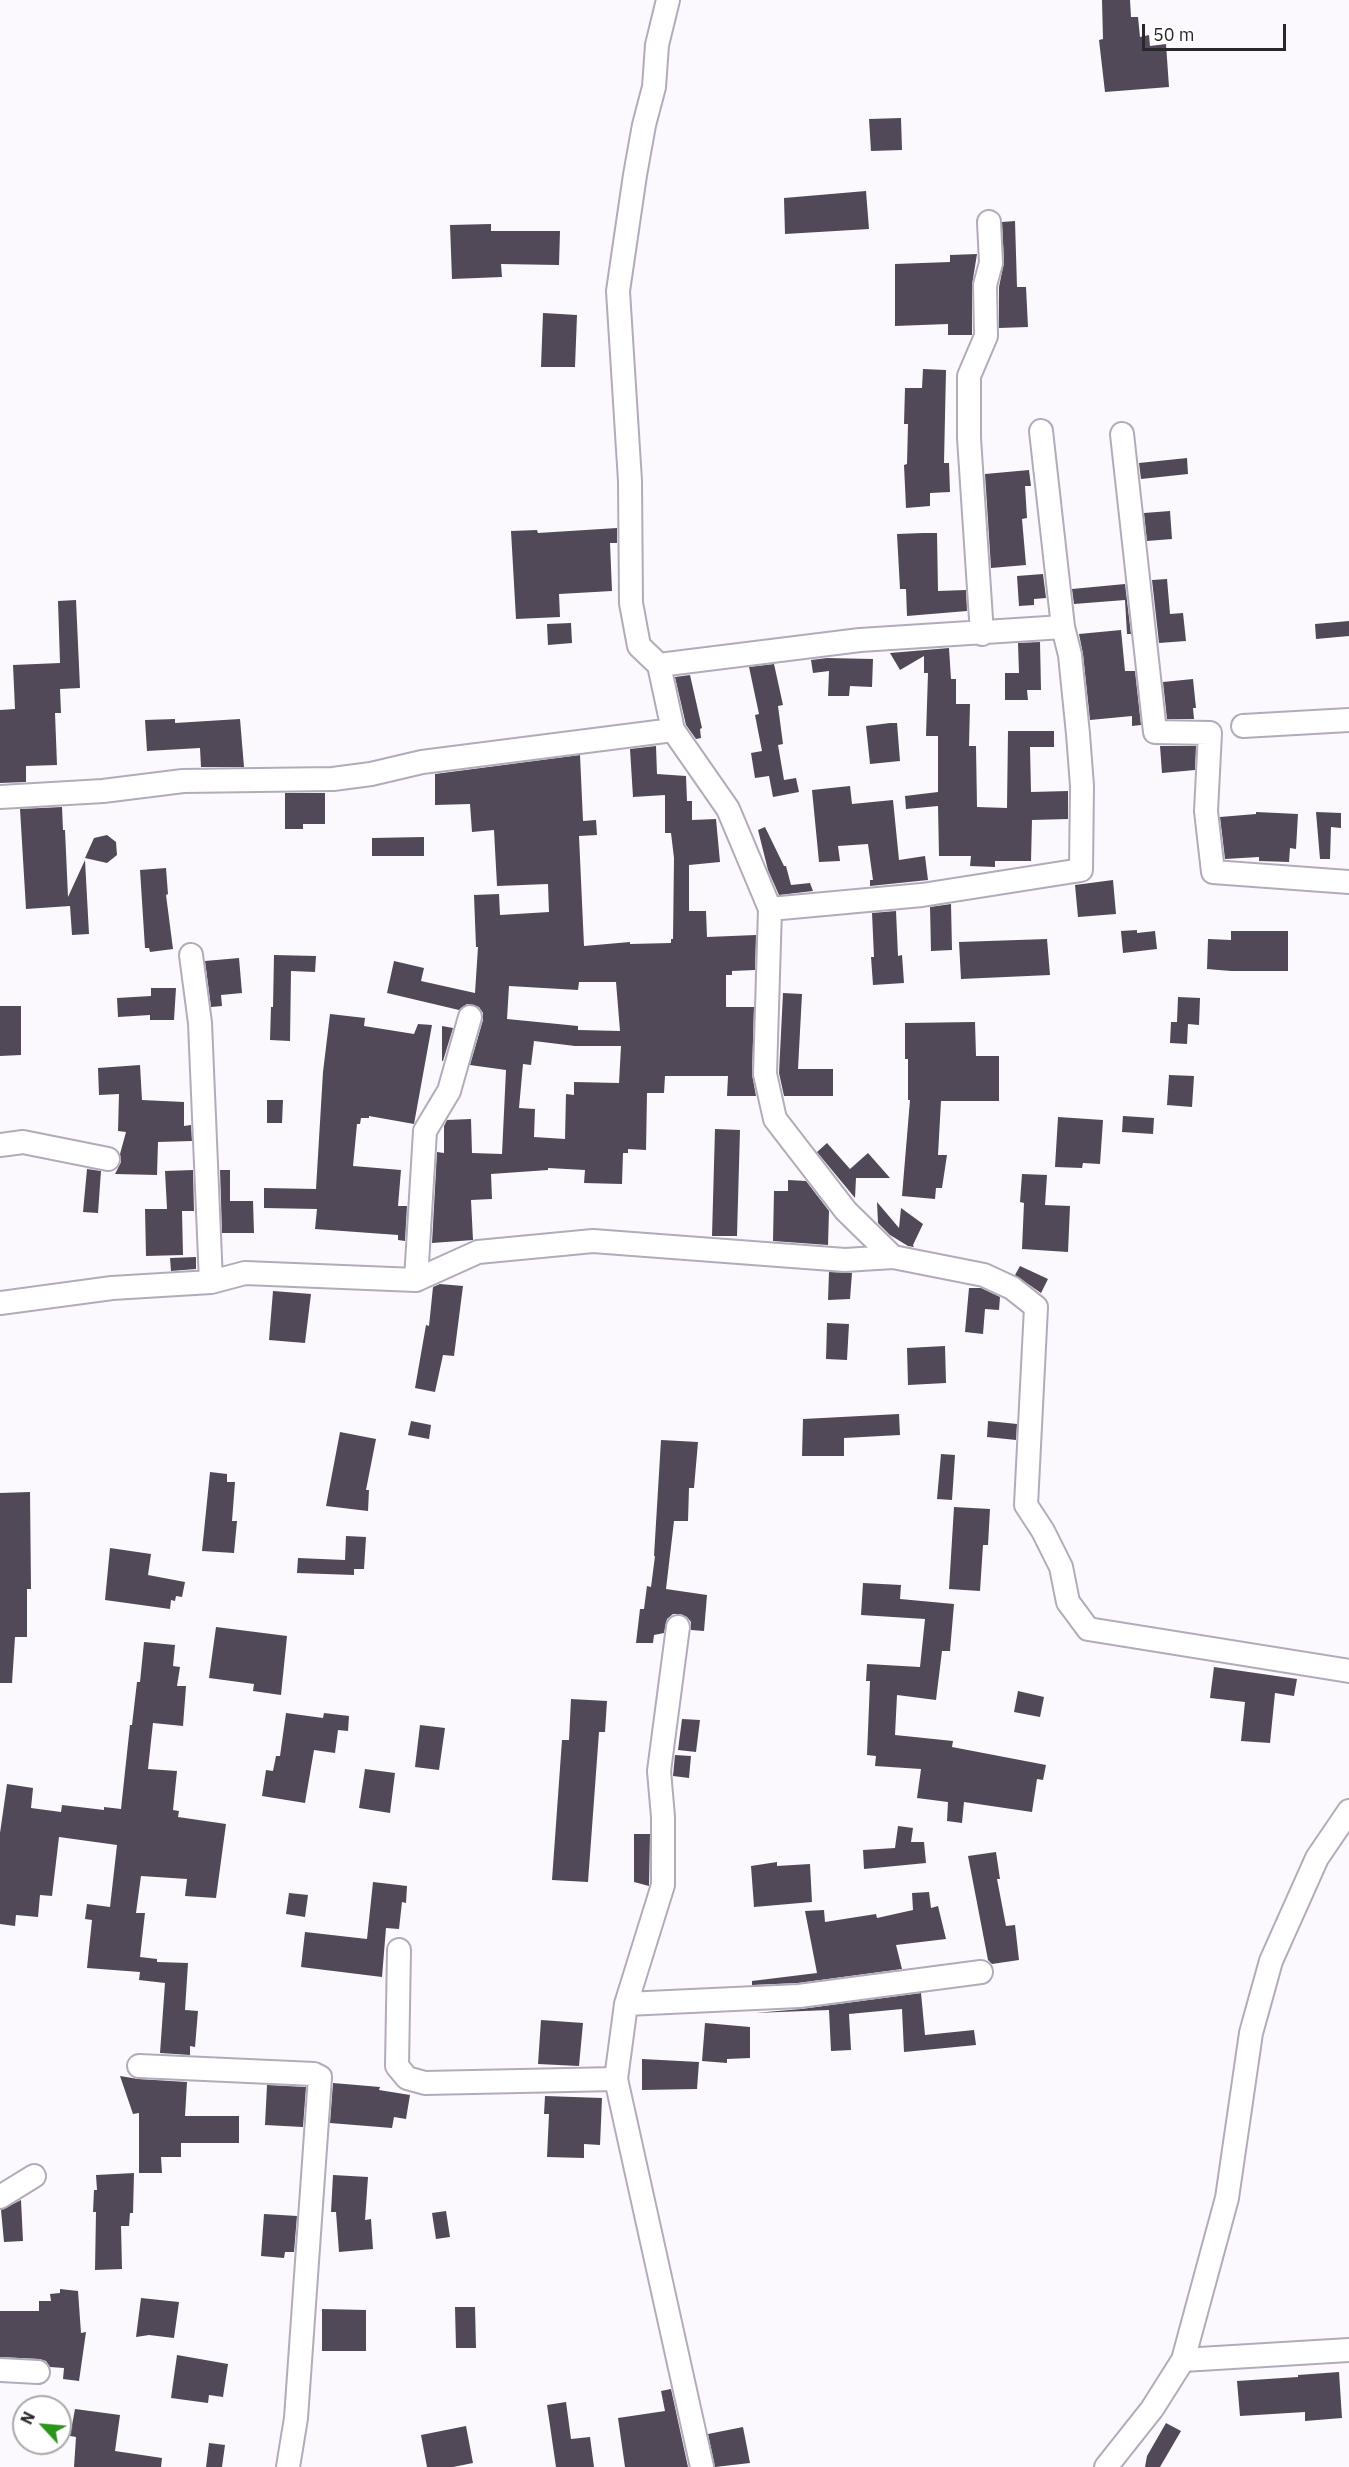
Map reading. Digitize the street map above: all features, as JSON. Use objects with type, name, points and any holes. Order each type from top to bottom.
[{"type":"street","points":[[668,0],[657,45],[654,87],[637,165],[618,291],[630,481],[631,603],[639,646],[659,665],[673,730],[728,809],[770,909],[765,1074],[775,1119],[846,1210],[893,1257]]},
{"type":"street","points":[[982,634],[969,438],[969,376],[986,336],[986,285],[990,263],[989,222]]},
{"type":"street","points":[[770,909],[922,895],[1081,870],[1082,786],[1078,734],[1070,655],[1063,627],[1041,431]]},
{"type":"street","points":[[1122,434],[1155,732],[1210,733],[1206,811],[1213,872],[1349,882]]},
{"type":"street","points":[[659,665],[860,640],[982,634],[1063,627]]},
{"type":"street","points":[[1243,726],[1349,720]]},
{"type":"street","points":[[0,797],[103,791],[183,781],[333,779],[371,774],[422,762],[673,730]]},
{"type":"street","points":[[191,955],[200,1023],[211,1281]]},
{"type":"street","points":[[416,1280],[425,1131],[449,1091],[470,1017]]},
{"type":"street","points":[[0,1145],[23,1142],[108,1159]]},
{"type":"street","points":[[0,1303],[112,1288],[211,1281],[245,1273],[416,1280],[478,1252],[593,1241],[845,1260],[893,1257],[984,1275],[1012,1288],[1036,1307],[1026,1504],[1061,1567],[1068,1602],[1088,1629],[1349,1671]]},
{"type":"street","points":[[678,1627],[659,1772],[663,1817],[663,1885],[626,2004],[616,2079],[702,2467]]},
{"type":"street","points":[[1106,2467],[1152,2409],[1184,2360],[1227,2198],[1251,2033],[1271,1961],[1317,1858],[1349,1811]]},
{"type":"street","points":[[399,1950],[397,2066],[407,2078],[425,2083],[616,2079]]},
{"type":"street","points":[[626,2004],[799,1996],[981,1972]]},
{"type":"street","points":[[139,2067],[314,2074],[320,2077],[296,2418],[288,2467]]},
{"type":"street","points":[[0,2197],[34,2176]]},
{"type":"street","points":[[1184,2360],[1349,2350]]},
{"type":"street","points":[[0,2370],[38,2372]]},
{"type":"building","points":[[1102,0],[1130,0],[1131,17],[1138,17],[1140,37],[1149,35],[1150,46],[1166,44],[1169,87],[1105,92],[1099,40],[1103,39]]},
{"type":"building","points":[[901,118],[902,150],[871,151],[869,119]]},
{"type":"building","points":[[866,191],[869,229],[785,234],[784,198]]},
{"type":"building","points":[[1015,221],[1017,287],[1026,287],[1028,327],[999,328],[999,287],[1004,262],[1002,222]]},
{"type":"building","points":[[491,224],[491,231],[560,231],[559,265],[501,264],[502,277],[452,279],[450,225]]},
{"type":"building","points":[[977,254],[972,285],[972,335],[948,335],[948,324],[895,326],[895,264],[950,262],[950,255]]},
{"type":"building","points":[[543,313],[577,315],[575,367],[541,367]]},
{"type":"building","points":[[923,369],[946,370],[944,463],[949,463],[950,492],[930,493],[930,506],[906,508],[904,465],[907,464],[908,424],[904,424],[905,388],[922,388]]},
{"type":"building","points":[[1187,458],[1188,474],[1141,479],[1139,463]]},
{"type":"building","points":[[1029,470],[1031,486],[1025,486],[1027,518],[1022,519],[1026,565],[991,568],[985,474]]},
{"type":"building","points":[[1170,511],[1172,539],[1147,541],[1144,513]]},
{"type":"building","points":[[617,528],[617,543],[610,543],[612,591],[559,594],[560,617],[516,619],[511,531],[537,530],[538,533]]},
{"type":"building","points":[[937,533],[938,591],[966,590],[967,611],[907,616],[906,589],[900,589],[897,534]]},
{"type":"building","points":[[1043,574],[1046,598],[1034,599],[1034,605],[1019,606],[1017,576]]},
{"type":"building","points":[[1167,579],[1170,614],[1183,613],[1186,641],[1159,643],[1152,580]]},
{"type":"building","points":[[1125,584],[1131,634],[1127,634],[1125,600],[1074,604],[1072,589]]},
{"type":"building","points":[[76,600],[80,688],[60,689],[61,713],[55,713],[57,765],[26,766],[26,782],[0,783],[0,710],[15,709],[13,665],[60,663],[58,601]]},
{"type":"building","points":[[1349,621],[1349,636],[1316,639],[1315,624]]},
{"type":"building","points":[[571,623],[572,643],[548,645],[547,624]]},
{"type":"building","points":[[1121,630],[1125,671],[1135,671],[1141,725],[1132,726],[1132,716],[1090,720],[1079,634]]},
{"type":"building","points":[[1040,642],[1041,690],[1027,690],[1028,700],[1005,700],[1005,673],[1019,673],[1018,643]]},
{"type":"building","points":[[949,648],[951,679],[956,679],[956,704],[970,704],[969,746],[976,746],[977,807],[1007,808],[1008,731],[1054,731],[1054,747],[1030,747],[1031,792],[1068,791],[1068,819],[1032,820],[1031,861],[995,861],[995,867],[970,866],[971,856],[939,856],[938,806],[906,809],[905,796],[938,792],[938,736],[926,736],[928,673],[924,673],[924,656],[900,670],[890,653]]},
{"type":"building","points":[[873,659],[872,687],[850,686],[849,696],[828,696],[829,671],[813,673],[811,660]]},
{"type":"building","points":[[774,664],[783,705],[778,706],[783,744],[778,745],[784,780],[796,778],[799,792],[773,797],[769,776],[755,778],[751,753],[762,751],[755,715],[759,714],[749,667]]},
{"type":"building","points":[[690,675],[702,728],[700,729],[701,738],[696,739],[686,725],[675,677]]},
{"type":"building","points":[[1193,679],[1196,708],[1193,708],[1194,719],[1167,719],[1163,682]]},
{"type":"building","points":[[175,719],[175,723],[240,719],[244,767],[201,767],[200,748],[147,751],[145,720]]},
{"type":"building","points":[[897,723],[900,761],[870,764],[866,726]]},
{"type":"building","points":[[656,746],[657,774],[686,776],[687,801],[692,801],[692,820],[716,819],[720,862],[689,865],[689,911],[706,911],[707,937],[756,935],[755,970],[732,971],[732,975],[726,975],[726,1007],[754,1007],[752,1074],[756,1096],[727,1096],[728,1076],[665,1076],[664,1093],[647,1093],[646,1150],[628,1149],[628,1153],[623,1153],[622,1184],[584,1183],[585,1170],[548,1168],[548,1170],[491,1174],[492,1199],[471,1200],[473,1240],[432,1243],[437,1152],[444,1153],[444,1126],[447,1120],[471,1119],[472,1153],[502,1154],[506,1070],[470,1065],[483,1020],[483,1013],[479,1007],[467,1004],[459,1010],[387,993],[394,961],[424,968],[421,981],[475,993],[478,947],[476,947],[474,895],[499,894],[500,915],[549,912],[548,884],[497,886],[494,830],[472,832],[470,804],[435,805],[435,774],[580,755],[583,821],[596,820],[597,835],[579,836],[584,946],[630,942],[630,944],[671,943],[673,939],[674,858],[671,833],[665,833],[665,795],[633,797],[630,749]],"holes":[[[579,982],[616,982],[620,1031],[578,1030],[578,1026],[507,1019],[509,986],[578,990]],[[534,1041],[575,1046],[621,1046],[619,1083],[574,1082],[574,1095],[566,1094],[565,1139],[534,1137],[535,1109],[519,1108],[523,1064],[531,1065]]]},
{"type":"building","points":[[1160,746],[1196,746],[1195,770],[1162,773]]},
{"type":"building","points":[[850,786],[852,804],[893,800],[899,860],[925,856],[928,880],[870,886],[870,880],[873,880],[868,844],[838,846],[840,861],[819,862],[812,790]]},
{"type":"building","points":[[285,793],[325,793],[325,824],[303,824],[303,829],[285,829]]},
{"type":"building","points":[[62,807],[68,897],[85,860],[89,934],[72,935],[70,906],[26,909],[20,809]]},
{"type":"building","points":[[1256,812],[1298,814],[1296,849],[1290,848],[1289,862],[1259,861],[1259,857],[1225,859],[1220,817],[1256,814]]},
{"type":"building","points":[[1316,812],[1341,813],[1341,828],[1331,827],[1330,859],[1320,859]]},
{"type":"building","points":[[765,827],[786,866],[791,885],[810,883],[813,891],[779,895],[768,870],[758,830]]},
{"type":"building","points":[[107,835],[116,842],[117,855],[107,863],[85,858],[94,838]]},
{"type":"building","points":[[424,837],[424,856],[372,856],[372,838]]},
{"type":"building","points":[[166,868],[168,894],[166,895],[173,949],[150,952],[149,948],[145,948],[140,870]]},
{"type":"building","points":[[1113,880],[1116,914],[1078,917],[1075,885]]},
{"type":"building","points":[[951,904],[952,950],[931,951],[930,907]]},
{"type":"building","points":[[896,911],[898,956],[902,955],[904,983],[873,985],[872,913]]},
{"type":"building","points":[[1137,930],[1137,933],[1155,931],[1157,949],[1123,953],[1121,931]]},
{"type":"building","points":[[1231,931],[1288,931],[1288,971],[1207,969],[1208,939],[1231,940]]},
{"type":"building","points":[[1047,939],[1050,975],[961,979],[959,942]]},
{"type":"building","points":[[274,955],[316,956],[315,972],[291,971],[290,1041],[270,1040]]},
{"type":"building","points":[[239,958],[242,993],[221,995],[222,1006],[211,1007],[205,961]]},
{"type":"building","points":[[151,988],[176,988],[174,1020],[150,1020],[150,1015],[118,1017],[117,998],[151,996]]},
{"type":"building","points":[[783,993],[802,994],[798,1069],[833,1069],[833,1096],[784,1096],[779,1073]]},
{"type":"building","points":[[1178,997],[1200,998],[1199,1025],[1188,1024],[1187,1044],[1170,1043],[1171,1022],[1177,1022]]},
{"type":"building","points":[[0,1006],[21,1006],[21,1055],[0,1056]]},
{"type":"building","points":[[330,1014],[365,1018],[364,1026],[414,1034],[418,1024],[432,1025],[414,1124],[369,1116],[369,1118],[361,1118],[360,1124],[357,1124],[353,1166],[401,1170],[398,1206],[407,1206],[405,1241],[398,1240],[398,1235],[315,1229],[317,1209],[264,1208],[264,1188],[316,1189],[323,1072]]},
{"type":"building","points":[[975,1022],[976,1056],[999,1056],[999,1101],[941,1101],[938,1155],[947,1155],[942,1188],[936,1188],[935,1199],[902,1196],[910,1100],[908,1100],[908,1059],[905,1059],[905,1023]]},
{"type":"building","points":[[442,1026],[453,1028],[443,1061],[442,1061]]},
{"type":"building","points":[[140,1065],[142,1100],[184,1102],[184,1126],[191,1125],[192,1141],[158,1142],[157,1175],[115,1174],[121,1162],[120,1154],[126,1132],[118,1131],[119,1094],[99,1095],[98,1068]]},
{"type":"building","points":[[1169,1075],[1194,1076],[1192,1107],[1167,1105]]},
{"type":"building","points":[[267,1100],[283,1100],[282,1123],[267,1123]]},
{"type":"building","points":[[1123,1116],[1154,1118],[1153,1134],[1122,1132]]},
{"type":"building","points":[[1058,1117],[1103,1120],[1100,1164],[1083,1163],[1082,1168],[1055,1167]]},
{"type":"building","points":[[715,1129],[740,1130],[737,1236],[712,1236]]},
{"type":"building","points":[[827,1143],[850,1169],[868,1153],[890,1178],[856,1178],[855,1198],[817,1152]]},
{"type":"building","points":[[87,1169],[101,1171],[98,1213],[83,1212]]},
{"type":"building","points":[[193,1170],[194,1211],[182,1211],[183,1255],[146,1256],[145,1209],[167,1209],[165,1171]]},
{"type":"building","points":[[220,1170],[230,1170],[230,1201],[253,1201],[254,1233],[222,1233]]},
{"type":"building","points":[[1022,1174],[1047,1175],[1045,1205],[1070,1206],[1068,1252],[1022,1249],[1024,1203],[1020,1202]]},
{"type":"building","points":[[788,1180],[806,1181],[829,1211],[828,1245],[773,1241],[774,1191],[788,1191]]},
{"type":"building","points":[[877,1202],[899,1228],[901,1208],[923,1224],[914,1247],[890,1235],[878,1223]]},
{"type":"building","points":[[196,1257],[196,1269],[171,1271],[170,1258]]},
{"type":"building","points":[[1020,1266],[1048,1279],[1041,1293],[1015,1275]]},
{"type":"building","points":[[829,1272],[852,1273],[850,1299],[828,1300]]},
{"type":"building","points":[[440,1284],[463,1286],[454,1356],[443,1355],[435,1392],[415,1388],[426,1325],[429,1326],[433,1287]]},
{"type":"building","points":[[969,1288],[981,1288],[1000,1297],[999,1310],[985,1309],[983,1334],[965,1332]]},
{"type":"building","points":[[273,1291],[311,1294],[305,1343],[269,1340]]},
{"type":"building","points":[[827,1323],[849,1324],[847,1360],[826,1359]]},
{"type":"building","points":[[945,1346],[946,1383],[908,1385],[907,1348]]},
{"type":"building","points":[[899,1414],[900,1435],[844,1438],[844,1456],[802,1456],[803,1419]]},
{"type":"building","points":[[411,1421],[431,1425],[429,1439],[408,1435]]},
{"type":"building","points":[[988,1421],[1017,1424],[1016,1440],[987,1437]]},
{"type":"building","points":[[340,1432],[376,1439],[366,1490],[369,1490],[368,1511],[326,1506]]},
{"type":"building","points":[[661,1440],[698,1442],[694,1488],[689,1488],[688,1521],[674,1521],[666,1589],[707,1595],[704,1631],[691,1630],[691,1622],[687,1617],[673,1614],[667,1619],[664,1633],[654,1635],[653,1643],[636,1643],[640,1609],[644,1609],[647,1586],[651,1587],[655,1556]]},
{"type":"building","points":[[941,1454],[955,1455],[952,1500],[937,1499]]},
{"type":"building","points":[[210,1472],[227,1474],[227,1482],[235,1482],[232,1521],[237,1521],[234,1553],[202,1551]]},
{"type":"building","points":[[30,1492],[31,1589],[27,1589],[27,1637],[15,1637],[12,1683],[0,1683],[0,1493]]},
{"type":"building","points":[[954,1507],[990,1509],[988,1545],[983,1545],[980,1591],[949,1589]]},
{"type":"building","points":[[346,1536],[366,1537],[364,1569],[354,1569],[354,1575],[297,1573],[298,1558],[345,1560]]},
{"type":"building","points":[[110,1548],[151,1554],[148,1575],[185,1582],[182,1597],[176,1596],[175,1601],[171,1600],[170,1609],[105,1600]]},
{"type":"building","points":[[863,1583],[901,1585],[900,1599],[954,1604],[950,1651],[942,1651],[936,1700],[897,1695],[895,1735],[953,1741],[952,1747],[1046,1765],[1043,1780],[1037,1779],[1032,1812],[964,1802],[962,1823],[947,1821],[948,1802],[917,1798],[921,1769],[875,1766],[876,1756],[867,1755],[870,1681],[866,1681],[867,1664],[920,1667],[925,1619],[861,1615]]},
{"type":"building","points":[[216,1627],[287,1636],[281,1695],[253,1691],[254,1684],[209,1678]]},
{"type":"building","points":[[144,1642],[175,1645],[173,1666],[180,1667],[177,1686],[186,1686],[183,1726],[153,1723],[148,1769],[177,1771],[173,1810],[179,1811],[178,1817],[226,1824],[216,1898],[185,1896],[187,1879],[141,1876],[136,1913],[145,1913],[140,1957],[157,1959],[157,1962],[188,1963],[185,2010],[198,2011],[195,2047],[190,2046],[190,2055],[160,2053],[165,1983],[139,1980],[140,1972],[87,1968],[92,1920],[85,1919],[87,1904],[110,1907],[117,1845],[59,1837],[52,1896],[40,1895],[38,1917],[16,1915],[15,1926],[0,1924],[0,1833],[7,1784],[33,1788],[31,1808],[61,1812],[62,1805],[104,1810],[104,1807],[121,1809],[130,1725],[132,1725],[137,1682],[140,1682]]},
{"type":"building","points":[[1214,1667],[1297,1679],[1294,1696],[1275,1693],[1270,1743],[1241,1741],[1245,1702],[1210,1698]]},
{"type":"building","points":[[1018,1691],[1044,1697],[1040,1717],[1014,1712]]},
{"type":"building","points":[[571,1699],[607,1701],[605,1732],[599,1732],[588,1882],[552,1880],[562,1740],[569,1740]]},
{"type":"building","points":[[286,1713],[323,1718],[324,1713],[349,1716],[348,1731],[338,1730],[335,1753],[314,1750],[305,1803],[262,1796],[266,1770],[273,1771],[276,1756],[280,1756]]},
{"type":"building","points":[[682,1719],[700,1720],[696,1752],[678,1750]]},
{"type":"building","points":[[420,1725],[445,1728],[439,1770],[415,1767]]},
{"type":"building","points":[[675,1755],[691,1756],[689,1778],[673,1776]]},
{"type":"building","points":[[365,1769],[395,1773],[390,1813],[359,1808]]},
{"type":"building","points":[[898,1826],[913,1828],[911,1842],[924,1842],[926,1863],[864,1869],[863,1850],[895,1848]]},
{"type":"building","points":[[634,1834],[650,1834],[649,1886],[634,1882]]},
{"type":"building","points":[[996,1852],[1000,1879],[997,1879],[1006,1926],[1015,1925],[1019,1960],[992,1964],[988,1960],[968,1856]]},
{"type":"building","points":[[777,1862],[777,1866],[810,1864],[812,1902],[754,1907],[751,1866]]},
{"type":"building","points":[[373,1882],[407,1886],[406,1903],[402,1902],[399,1929],[386,1928],[382,1977],[301,1967],[305,1932],[367,1939]]},
{"type":"building","points":[[929,1892],[931,1908],[938,1906],[946,1939],[896,1945],[902,1969],[798,1983],[752,1985],[752,1981],[817,1973],[805,1911],[824,1910],[825,1922],[876,1914],[877,1918],[913,1910],[912,1893]]},
{"type":"building","points":[[289,1893],[308,1895],[305,1917],[286,1914]]},
{"type":"building","points":[[921,1993],[925,2035],[974,2030],[976,2045],[904,2052],[902,2009],[849,2014],[851,2050],[831,2051],[829,2010],[755,2013],[801,2009]]},
{"type":"building","points":[[541,2020],[583,2023],[579,2066],[538,2064]]},
{"type":"building","points":[[705,2023],[750,2027],[750,2058],[727,2059],[727,2063],[702,2061]]},
{"type":"building","points":[[642,2059],[699,2062],[697,2089],[642,2090]]},
{"type":"building","points":[[120,2076],[187,2082],[185,2116],[239,2116],[239,2143],[181,2143],[181,2157],[161,2157],[162,2173],[139,2173],[139,2113],[133,2114]]},
{"type":"building","points":[[333,2083],[380,2087],[379,2090],[410,2095],[406,2119],[394,2117],[392,2128],[330,2123]]},
{"type":"building","points":[[267,2085],[306,2087],[303,2127],[265,2125]]},
{"type":"building","points":[[545,2096],[602,2098],[600,2145],[584,2144],[584,2158],[547,2157],[549,2114],[544,2114]]},
{"type":"building","points":[[134,2173],[133,2213],[130,2213],[129,2226],[121,2226],[122,2269],[95,2270],[96,2212],[93,2212],[94,2190],[97,2190],[96,2175]]},
{"type":"building","points":[[333,2175],[368,2177],[365,2220],[371,2219],[373,2249],[339,2252],[336,2212],[331,2212]]},
{"type":"building","points":[[21,2200],[23,2241],[4,2242],[1,2210]]},
{"type":"building","points":[[446,2211],[450,2237],[436,2239],[432,2213]]},
{"type":"building","points":[[264,2214],[297,2216],[294,2252],[285,2252],[284,2258],[261,2256]]},
{"type":"building","points":[[60,2289],[78,2291],[81,2333],[86,2332],[79,2381],[63,2379],[64,2368],[50,2367],[46,2361],[0,2357],[0,2311],[39,2311],[39,2301],[51,2301],[50,2294],[60,2293]]},
{"type":"building","points":[[141,2298],[179,2302],[174,2338],[149,2335],[136,2337]]},
{"type":"building","points":[[455,2307],[475,2307],[476,2348],[456,2348]]},
{"type":"building","points":[[322,2309],[366,2310],[366,2351],[322,2351]]},
{"type":"building","points":[[177,2355],[228,2364],[223,2397],[209,2395],[208,2403],[171,2398]]},
{"type":"building","points":[[1339,2372],[1342,2418],[1305,2421],[1305,2412],[1240,2416],[1237,2381]]},
{"type":"building","points":[[671,2389],[688,2467],[625,2467],[618,2418],[665,2411],[661,2391]]},
{"type":"building","points":[[566,2402],[571,2439],[590,2437],[594,2467],[556,2467],[547,2405]]},
{"type":"building","points":[[75,2409],[120,2415],[115,2451],[162,2458],[161,2467],[74,2467],[76,2437],[72,2436]]},
{"type":"building","points":[[1166,2423],[1181,2431],[1160,2467],[1145,2467],[1147,2456]]},
{"type":"building","points":[[466,2426],[473,2463],[453,2467],[427,2467],[421,2435]]},
{"type":"building","points":[[743,2427],[750,2463],[715,2467],[708,2434]]},
{"type":"building","points":[[209,2443],[225,2445],[222,2467],[206,2467]]}]
